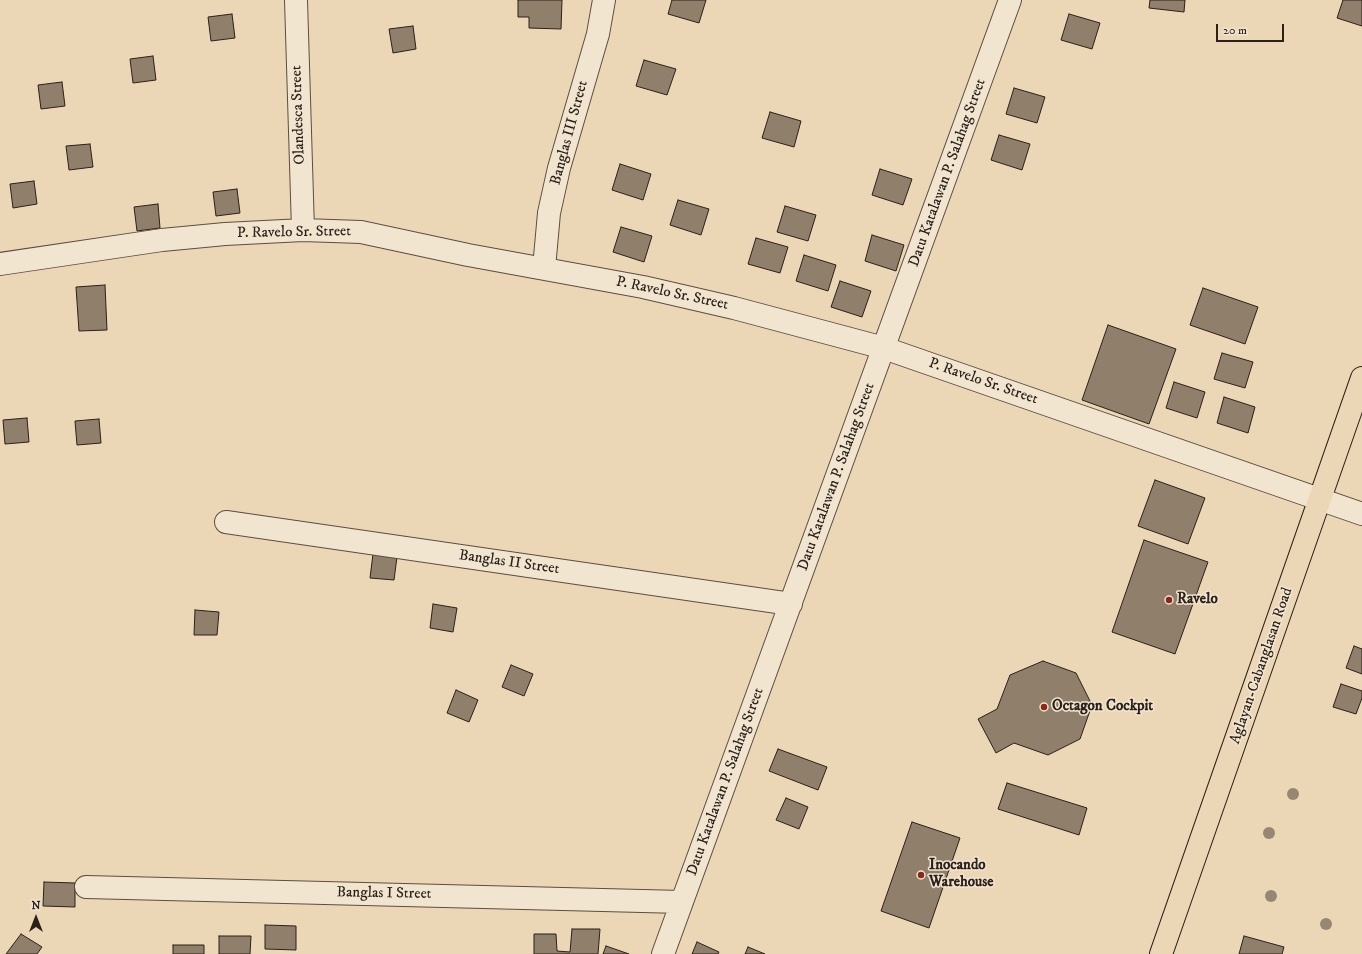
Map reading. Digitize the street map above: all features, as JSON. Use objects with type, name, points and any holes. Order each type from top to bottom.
[{"type":"main road","name":"Aglayan-Cabanglasan Road","points":[[1161,954],[1362,378]]},
{"type":"street","name":"Olandesca Street","points":[[296,0],[303,230]]},
{"type":"street","name":"Banglas III Street","points":[[544,268],[549,213],[559,168],[598,34],[604,0]]},
{"type":"street","name":"Datu Katalawan P. Salahag Street","points":[[663,954],[1010,0]]},
{"type":"street","name":"P. Ravelo Sr. Street","points":[[0,264],[162,240],[225,234],[303,230],[361,232],[468,255],[643,287],[734,308],[884,348],[1362,514]]},
{"type":"street","name":"Banglas II Street","points":[[226,522],[791,604]]},
{"type":"street","name":"Banglas I Street","points":[[86,887],[682,902]]},
{"type":"building","points":[[518,0],[562,0],[561,29],[529,28],[529,17],[518,17]]},
{"type":"building","points":[[672,0],[706,0],[699,23],[668,14]]},
{"type":"building","points":[[1150,0],[1185,0],[1184,12],[1149,8]]},
{"type":"building","points":[[1343,0],[1362,0],[1362,26],[1337,18]]},
{"type":"building","points":[[232,14],[235,38],[211,41],[208,17]]},
{"type":"building","points":[[1069,14],[1100,23],[1092,49],[1061,40]]},
{"type":"building","points":[[413,26],[416,49],[393,53],[389,29]]},
{"type":"building","points":[[153,56],[156,80],[133,83],[130,59]]},
{"type":"building","points":[[644,60],[676,69],[667,95],[636,86]]},
{"type":"building","points":[[62,82],[65,106],[41,109],[38,85]]},
{"type":"building","points":[[1014,88],[1045,97],[1037,123],[1006,114]]},
{"type":"building","points":[[770,112],[801,121],[794,147],[762,138]]},
{"type":"building","points":[[999,135],[1030,144],[1022,170],[991,160]]},
{"type":"building","points":[[90,144],[93,167],[69,170],[66,146]]},
{"type":"building","points":[[620,164],[651,174],[643,200],[612,190]]},
{"type":"building","points":[[880,169],[912,179],[903,205],[872,195]]},
{"type":"building","points":[[34,181],[37,204],[13,208],[10,184]]},
{"type":"building","points":[[237,189],[240,213],[216,216],[213,192]]},
{"type":"building","points":[[678,200],[709,209],[701,235],[670,225]]},
{"type":"building","points":[[158,204],[160,228],[137,231],[134,207]]},
{"type":"building","points":[[785,206],[816,215],[808,241],[777,232]]},
{"type":"building","points":[[621,227],[652,236],[644,262],[613,252]]},
{"type":"building","points":[[872,235],[904,245],[896,271],[865,261]]},
{"type":"building","points":[[756,238],[788,247],[780,273],[748,264]]},
{"type":"building","points":[[804,255],[836,265],[828,291],[796,281]]},
{"type":"building","points":[[840,281],[871,291],[862,317],[831,307]]},
{"type":"building","points":[[105,285],[107,330],[79,331],[76,287]]},
{"type":"building","points":[[1203,288],[1258,307],[1245,344],[1190,325]]},
{"type":"building","points":[[1108,325],[1176,349],[1149,424],[1082,400]]},
{"type":"building","points":[[1222,353],[1253,362],[1245,388],[1214,379]]},
{"type":"building","points":[[1174,382],[1205,392],[1197,418],[1166,408]]},
{"type":"building","points":[[1224,397],[1255,407],[1248,433],[1217,423]]},
{"type":"building","points":[[27,418],[29,442],[5,444],[3,420]]},
{"type":"building","points":[[99,419],[101,443],[77,445],[75,421]]},
{"type":"building","points":[[1155,480],[1205,498],[1188,544],[1138,526]]},
{"type":"building","points":[[1144,540],[1208,562],[1175,654],[1112,632]]},
{"type":"building","points":[[373,554],[397,557],[394,580],[370,578]]},
{"type":"building","points":[[433,604],[457,608],[453,632],[430,628]]},
{"type":"building","points":[[195,610],[219,612],[217,635],[194,635]]},
{"type":"building","points":[[1354,646],[1362,649],[1362,674],[1346,668]]},
{"type":"building","name":"Octagon Cockpit","points":[[1043,661],[1076,673],[1092,705],[1080,739],[1048,755],[1014,743],[996,753],[978,719],[997,709],[1010,675]]},
{"type":"building","points":[[511,665],[533,674],[524,696],[502,687]]},
{"type":"building","points":[[1341,684],[1362,691],[1362,698],[1356,714],[1333,707]]},
{"type":"building","points":[[456,690],[478,700],[469,722],[447,713]]},
{"type":"building","points":[[778,749],[827,767],[818,790],[769,771]]},
{"type":"building","points":[[1007,783],[1087,808],[1079,835],[998,809]]},
{"type":"building","points":[[786,798],[808,807],[799,829],[776,820]]},
{"type":"building","name":"Inocando Warehouse","points":[[912,822],[960,838],[929,928],[881,911]]},
{"type":"building","points":[[44,882],[75,883],[75,907],[43,906]]},
{"type":"building","points":[[265,925],[296,926],[296,950],[265,949]]},
{"type":"building","points":[[572,929],[600,929],[598,954],[534,954],[534,934],[556,934],[557,951],[570,952]]},
{"type":"building","points":[[21,934],[42,947],[37,954],[6,954]]},
{"type":"building","points":[[219,936],[251,936],[250,954],[219,954]]},
{"type":"building","points":[[1244,936],[1284,947],[1282,954],[1239,954]]},
{"type":"building","points":[[697,942],[719,952],[718,954],[692,954]]},
{"type":"building","points":[[173,945],[204,945],[204,954],[173,954]]},
{"type":"building","points":[[606,946],[629,954],[603,954]]},
{"type":"building","points":[[748,947],[765,954],[745,954]]},
{"type":"place","name":"Ravelo","points":[[1169,600]]},
{"type":"place","name":"Octagon Cockpit","points":[[1044,707]]},
{"type":"place","name":"Inocando Warehouse","points":[[921,875]]}]
